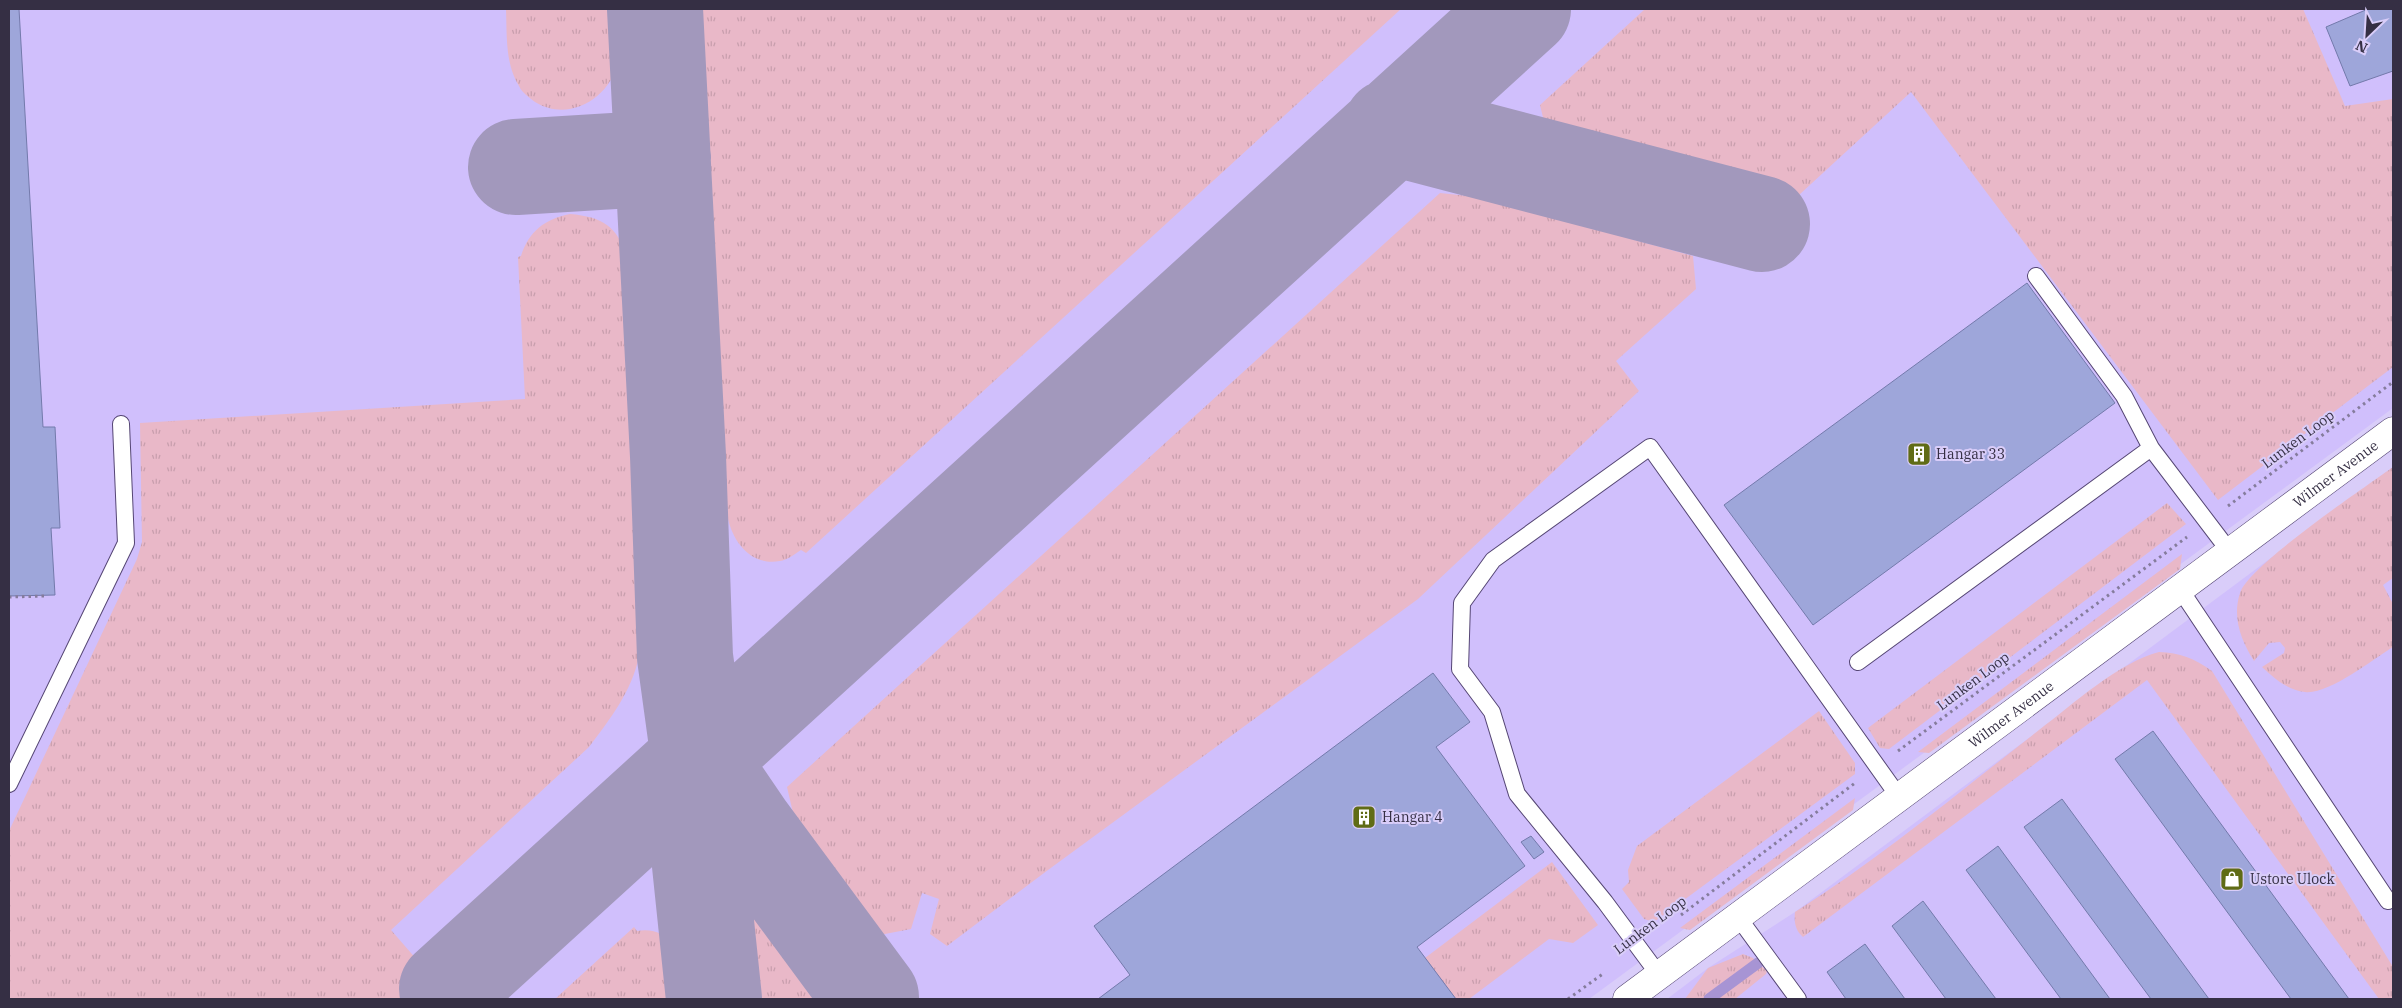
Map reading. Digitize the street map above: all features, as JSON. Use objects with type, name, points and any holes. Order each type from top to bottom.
[{"type":"street","name":"Wilmer Avenue","points":[[1627,999],[2393,431]]},
{"type":"lane","points":[[2036,276],[2124,396],[2151,448],[2230,552]]},
{"type":"lane","points":[[9,784],[126,543],[121,424]]},
{"type":"lane","points":[[1660,975],[1605,902],[1517,794],[1492,712],[1460,669],[1462,603],[1493,560],[1650,447],[1899,797]]},
{"type":"lane","points":[[1858,662],[2151,448]]},
{"type":"lane","points":[[2180,589],[2388,901]]},
{"type":"lane","points":[[1738,917],[1797,999]]},
{"type":"path","name":"Lunken Loop","points":[[1679,917],[2393,382]]},
{"type":"path","points":[[9,597],[46,596]]},
{"type":"path","name":"Lunken Loop","points":[[1568,999],[1639,947]]},
{"type":"shaded area","points":[[9,9],[2393,9],[2393,408],[1589,999],[9,999]]},
{"type":"shaded area","points":[[2393,467],[2393,999],[1667,999],[1708,968],[1795,912]]},
{"type":"green space","points":[[506,9],[616,9],[619,56],[614,75],[597,96],[574,108],[561,110],[548,108],[535,102],[520,88],[511,68]]},
{"type":"green space","points":[[697,9],[1401,9],[806,553],[801,550],[791,557],[770,562],[761,560],[746,551],[735,537],[728,519],[723,519]]},
{"type":"green space","points":[[1645,9],[2303,9],[2345,106],[2393,99],[2393,367],[2218,500],[1911,92],[1799,195],[1546,130],[1540,105]]},
{"type":"green space","points":[[1440,193],[1478,197],[1693,256],[1696,289],[1616,361],[1639,391],[1418,599],[947,946],[930,934],[939,899],[922,893],[911,929],[864,938],[803,856],[787,787]]},
{"type":"green space","points":[[570,214],[593,218],[609,227],[620,241],[629,263],[648,615],[642,617],[639,656],[626,693],[589,747],[391,930],[451,999],[9,999],[9,831],[137,559],[142,542],[140,423],[525,399],[518,257],[521,256],[524,247],[533,233],[539,228],[553,219]]},
{"type":"green space","points":[[2393,467],[2393,578],[2383,585],[2393,604],[2393,647],[2350,676],[2326,688],[2305,692],[2292,689],[2262,667],[2284,653],[2285,648],[2280,642],[2269,643],[2254,661],[2245,645],[2237,620],[2240,593],[2248,580],[2285,546]]},
{"type":"green space","points":[[2167,503],[2186,524],[1889,749],[1880,748],[1868,728]]},
{"type":"green space","points":[[2182,554],[2180,569],[1929,753],[1918,752]]},
{"type":"green space","points":[[2159,652],[2187,657],[2212,671],[2393,967],[2393,999],[2379,999],[2147,680],[1803,937],[1798,932],[1795,912],[1889,847],[2096,685],[2128,665]]},
{"type":"green space","points":[[1819,711],[1855,763],[1855,774],[1654,922],[1644,919],[1622,889],[1629,882],[1628,870],[1637,846]]},
{"type":"green space","points":[[1855,798],[1853,810],[1690,930],[1680,928]]},
{"type":"green space","points":[[1552,862],[1598,925],[1573,943],[1549,939],[1469,999],[1456,999],[1425,958]]},
{"type":"green space","points":[[753,900],[765,900],[818,975],[823,999],[735,999],[731,922],[739,908]]},
{"type":"green space","points":[[634,927],[637,931],[648,930],[658,933],[668,938],[676,946],[679,999],[555,999]]},
{"type":"green space","points":[[1743,954],[1753,958],[1767,971],[1766,974],[1735,999],[1685,999],[1708,968]]},
{"type":"building","points":[[9,9],[19,9],[43,427],[55,427],[60,528],[51,528],[55,595],[9,596]]},
{"type":"building","points":[[2368,9],[2393,9],[2393,71],[2350,86],[2326,27]]},
{"type":"building","name":"Hangar 33","points":[[2027,283],[2115,403],[1813,625],[1724,505]]},
{"type":"building","name":"Hangar 4","points":[[1433,673],[1470,722],[1436,747],[1525,866],[1417,947],[1456,999],[1098,999],[1130,975],[1094,926]]},
{"type":"building","name":"Ustore Ulock","points":[[2153,731],[2349,999],[2291,999],[2115,759]]},
{"type":"building","points":[[2062,799],[2209,999],[2151,999],[2024,827]]},
{"type":"building","points":[[1531,836],[1544,852],[1534,859],[1521,842]]},
{"type":"building","points":[[1998,846],[2110,999],[2061,999],[1966,870]]},
{"type":"building","points":[[1923,901],[1996,999],[1946,999],[1892,926]]},
{"type":"building","points":[[1865,944],[1905,999],[1846,999],[1827,972]]},
{"type":"waterway","points":[[1709,999],[1758,963]]},
{"type":"taxiway","points":[[655,9],[678,456],[685,657],[699,759],[700,865],[714,999]]},
{"type":"taxiway","points":[[447,989],[1523,9]]},
{"type":"taxiway","points":[[1391,127],[1762,224]]},
{"type":"taxiway","points":[[516,167],[663,158]]},
{"type":"taxiway","points":[[699,759],[746,828],[871,997]]},
{"type":"place","name":"Hangar 33","points":[[1919,454]]},
{"type":"place","name":"Hangar 4","points":[[1364,817]]},
{"type":"place","name":"Ustore Ulock","points":[[2232,879]]}]
